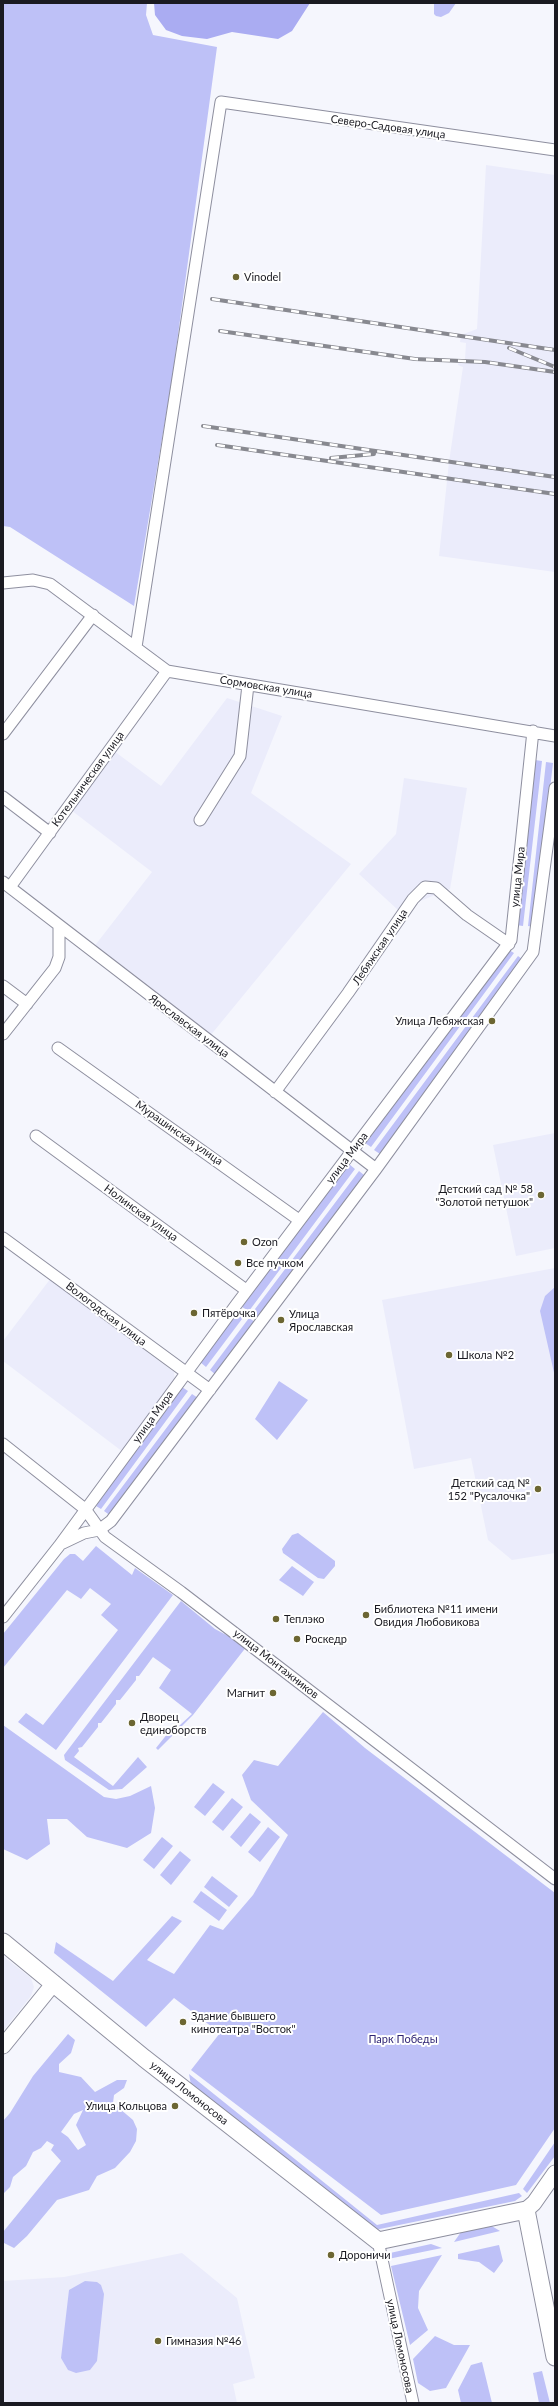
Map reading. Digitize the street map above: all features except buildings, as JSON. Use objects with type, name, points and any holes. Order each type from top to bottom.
[{"type":"highway","name":"улица Ломоносова","points":[[3,1942],[155,2066],[378,2241]]},
{"type":"highway","points":[[378,2241],[526,2210],[555,2357]]},
{"type":"main road","points":[[3,2046],[54,1983]]},
{"type":"main road","points":[[526,2210],[534,2203],[555,2172]]},
{"type":"street","name":"Северо-Садовая улица","points":[[136,647],[221,102],[555,150]]},
{"type":"street","name":"Сормовская улица","points":[[7,583],[34,580],[50,584],[167,671],[533,731],[555,736]]},
{"type":"street","points":[[3,593],[7,583]]},
{"type":"street","points":[[3,734],[93,615]]},
{"type":"street","name":"Котельническая улица","points":[[6,885],[50,833],[167,671]]},
{"type":"street","points":[[200,820],[240,756],[248,685]]},
{"type":"street","name":"улица Мира","points":[[3,1617],[59,1546],[246,1290],[509,944],[511,940],[533,731]]},
{"type":"street","name":"улица Мира","points":[[59,1546],[73,1537],[98,1530],[111,1521],[376,1169],[533,952],[555,788]]},
{"type":"street","points":[[3,797],[50,833]]},
{"type":"street","name":"Ярославская улица","points":[[6,885],[376,1169]]},
{"type":"street","name":"Лебяжская улица","points":[[275,1092],[348,993],[413,899],[425,887],[436,888],[467,915],[509,944]]},
{"type":"street","points":[[3,1034],[55,968],[59,957],[59,926]]},
{"type":"street","points":[[3,986],[27,1004]]},
{"type":"street","name":"Мурашинская улица","points":[[58,1048],[299,1220]]},
{"type":"street","name":"Нолинская улица","points":[[36,1136],[246,1290]]},
{"type":"street","name":"Вологодская улица","points":[[3,1238],[210,1390]]},
{"type":"street","name":"улица Монтажников","points":[[3,1444],[85,1509],[98,1530],[555,1879]]},
{"type":"street","name":"улица Ломоносова","points":[[378,2241],[413,2403]]},
{"type":"shaded area","points":[[154,3],[310,3],[292,31],[278,39],[232,32],[207,39],[182,36],[166,30],[155,15]]},
{"type":"shaded area","points":[[486,165],[555,175],[555,572],[439,556],[449,462],[463,367],[458,365],[459,359],[465,359],[466,343],[460,342],[461,335],[477,329]]},
{"type":"shaded area","points":[[227,698],[282,716],[251,793],[351,864],[210,1036],[93,948],[152,872],[67,807],[114,751],[161,786]]},
{"type":"shaded area","points":[[404,778],[467,788],[450,889],[398,910],[359,874],[396,834]]},
{"type":"shaded area","points":[[555,1133],[555,1248],[516,1256],[493,1145]]},
{"type":"shaded area","points":[[555,1268],[555,1553],[512,1560],[488,1540],[471,1458],[414,1469],[382,1300]]},
{"type":"shaded area","points":[[51,1278],[174,1372],[175,1382],[123,1452],[3,1361],[3,1341]]},
{"type":"shaded area","points":[[3,1956],[31,1978],[34,1987],[31,1996],[3,2031]]},
{"type":"shaded area","points":[[182,2253],[237,2298],[255,2378],[233,2384],[237,2403],[3,2403],[3,2281],[64,2277]]},
{"type":"green space","points":[[3,3],[147,3],[146,15],[153,35],[217,47],[172,379],[134,606],[10,527],[3,526]]},
{"type":"green space","points":[[434,3],[456,3],[449,13],[441,17],[434,14]]},
{"type":"green space","points":[[535,760],[542,761],[523,926],[516,925]]},
{"type":"green space","points":[[546,762],[553,763],[534,927],[528,926]]},
{"type":"green space","points":[[509,950],[514,953],[371,1147],[365,1143]]},
{"type":"green space","points":[[518,956],[522,959],[380,1154],[374,1150]]},
{"type":"green space","points":[[349,1164],[355,1169],[249,1311],[242,1307]]},
{"type":"green space","points":[[359,1171],[364,1175],[258,1318],[252,1313]]},
{"type":"green space","points":[[555,1287],[555,1377],[540,1311],[545,1296]]},
{"type":"green space","points":[[239,1311],[245,1315],[206,1367],[200,1362]]},
{"type":"green space","points":[[249,1318],[255,1322],[216,1375],[210,1370]]},
{"type":"green space","points":[[279,1381],[308,1400],[277,1440],[255,1419]]},
{"type":"green space","points":[[182,1387],[188,1391],[101,1509],[96,1506],[106,1492],[105,1490]]},
{"type":"green space","points":[[192,1394],[198,1398],[111,1516],[104,1511]]},
{"type":"green space","points":[[298,1533],[335,1561],[335,1566],[324,1579],[318,1578],[283,1553],[282,1549],[292,1535]]},
{"type":"green space","points":[[96,1546],[132,1575],[135,1568],[173,1595],[56,1750],[18,1722],[26,1713],[43,1725],[118,1630],[101,1615],[111,1604],[90,1588],[81,1599],[67,1590],[3,1668],[3,1634],[64,1559],[70,1554],[75,1554],[83,1561]]},
{"type":"green space","points":[[292,1566],[314,1582],[303,1596],[279,1580]]},
{"type":"green space","points":[[181,1601],[215,1629],[247,1646],[193,1715],[158,1750],[156,1748],[172,1728],[179,1726],[192,1714],[159,1688],[171,1670],[153,1657],[139,1676],[136,1676],[136,1680],[120,1700],[116,1700],[116,1704],[101,1723],[98,1723],[98,1727],[82,1747],[78,1748],[79,1751],[74,1757],[113,1786],[138,1757],[147,1767],[122,1789],[109,1790],[65,1760],[64,1755]]},
{"type":"green space","name":"Парк Победы","points":[[323,1712],[365,1748],[555,1893],[555,2128],[516,2185],[381,2215],[191,2070],[220,2033],[174,1998],[146,2027],[54,1953],[56,1942],[113,1981],[172,1916],[182,1921],[147,1960],[174,1974],[210,1925],[223,1930],[253,1895],[288,1835],[251,1800],[242,1775],[254,1760],[278,1766]]},
{"type":"green space","points":[[3,1725],[104,1797],[116,1799],[130,1796],[151,1786],[155,1808],[151,1833],[127,1848],[87,1837],[67,1819],[47,1819],[50,1844],[27,1860],[3,1849]]},
{"type":"green space","points":[[213,1783],[225,1792],[205,1816],[194,1807]]},
{"type":"green space","points":[[232,1798],[243,1807],[223,1831],[212,1822]]},
{"type":"green space","points":[[250,1813],[261,1822],[241,1847],[230,1837]]},
{"type":"green space","points":[[268,1827],[280,1837],[260,1862],[248,1852]]},
{"type":"green space","points":[[162,1837],[173,1846],[154,1869],[143,1860]]},
{"type":"green space","points":[[180,1851],[191,1860],[171,1885],[160,1875]]},
{"type":"green space","points":[[212,1876],[238,1896],[229,1907],[204,1887]]},
{"type":"green space","points":[[201,1891],[227,1910],[219,1921],[193,1902]]},
{"type":"green space","points":[[68,2034],[75,2040],[71,2053],[59,2064],[59,2072],[81,2077],[95,2092],[117,2080],[127,2080],[124,2088],[114,2095],[113,2103],[133,2120],[137,2129],[136,2141],[130,2152],[115,2168],[97,2176],[89,2190],[57,2200],[27,2236],[14,2248],[4,2243],[3,2232],[61,2161],[51,2150],[54,2145],[47,2141],[41,2148],[33,2152],[26,2166],[13,2177],[10,2187],[3,2194],[3,2121],[10,2113],[33,2076]],"holes":[[[83,2110],[76,2125],[86,2145],[78,2150],[68,2137],[61,2132],[74,2114]]]},
{"type":"green space","points":[[189,2074],[377,2225],[519,2193],[522,2196],[515,2201],[375,2230],[191,2085]]},
{"type":"green space","points":[[555,2142],[555,2156],[527,2193],[523,2189]]},
{"type":"green space","points":[[490,2225],[500,2231],[454,2242],[461,2232]]},
{"type":"green space","points":[[431,2244],[442,2248],[388,2259],[390,2253]]},
{"type":"green space","points":[[499,2245],[503,2261],[494,2273],[479,2262],[458,2259],[458,2254]]},
{"type":"green space","points":[[442,2255],[419,2291],[418,2308],[428,2330],[410,2345],[391,2266]]},
{"type":"green space","points":[[85,2281],[97,2282],[101,2285],[104,2294],[97,2361],[90,2370],[76,2373],[68,2370],[61,2358],[69,2290]]},
{"type":"green space","points":[[435,2336],[454,2345],[470,2345],[446,2388],[430,2391],[418,2383],[413,2359]]},
{"type":"green space","points":[[482,2362],[492,2403],[461,2403],[458,2390],[471,2365]]},
{"type":"green space","points":[[542,2371],[550,2403],[539,2403],[533,2373]]},
{"type":"railway","points":[[212,299],[555,350]]},
{"type":"railway","points":[[220,331],[415,359],[485,362],[555,372]]},
{"type":"railway","points":[[509,348],[555,367]]},
{"type":"railway","points":[[203,426],[555,477]]},
{"type":"railway","points":[[217,445],[555,494]]},
{"type":"railway","points":[[331,458],[374,454]]},
{"type":"place","name":"Vinodel","points":[[236,277]]},
{"type":"place","name":"Улица Лебяжская","points":[[492,1021]]},
{"type":"place","name":"Детский сад № 58 \"Золотой петушок\"","points":[[541,1195]]},
{"type":"place","name":"Ozon","points":[[244,1242]]},
{"type":"place","name":"Все пучком","points":[[238,1263]]},
{"type":"place","name":"Пятёрочка","points":[[194,1313]]},
{"type":"place","name":"Улица Ярославская","points":[[281,1320]]},
{"type":"place","name":"Школа №2","points":[[449,1355]]},
{"type":"place","name":"Детский сад № 152 \"Русалочка\"","points":[[538,1489]]},
{"type":"place","name":"Библиотека №11 имени Овидия Любовикова","points":[[366,1615]]},
{"type":"place","name":"Теплэко","points":[[276,1619]]},
{"type":"place","name":"Роскедр","points":[[297,1639]]},
{"type":"place","name":"Магнит","points":[[273,1693]]},
{"type":"place","name":"Дворец единоборств","points":[[132,1723]]},
{"type":"place","name":"Здание бывшего кинотеатра \"Восток\"","points":[[183,2022]]},
{"type":"place","name":"Улица Кольцова","points":[[175,2106]]},
{"type":"place","name":"Дороничи","points":[[331,2255]]},
{"type":"place","name":"Гимназия №46","points":[[158,2341]]}]
